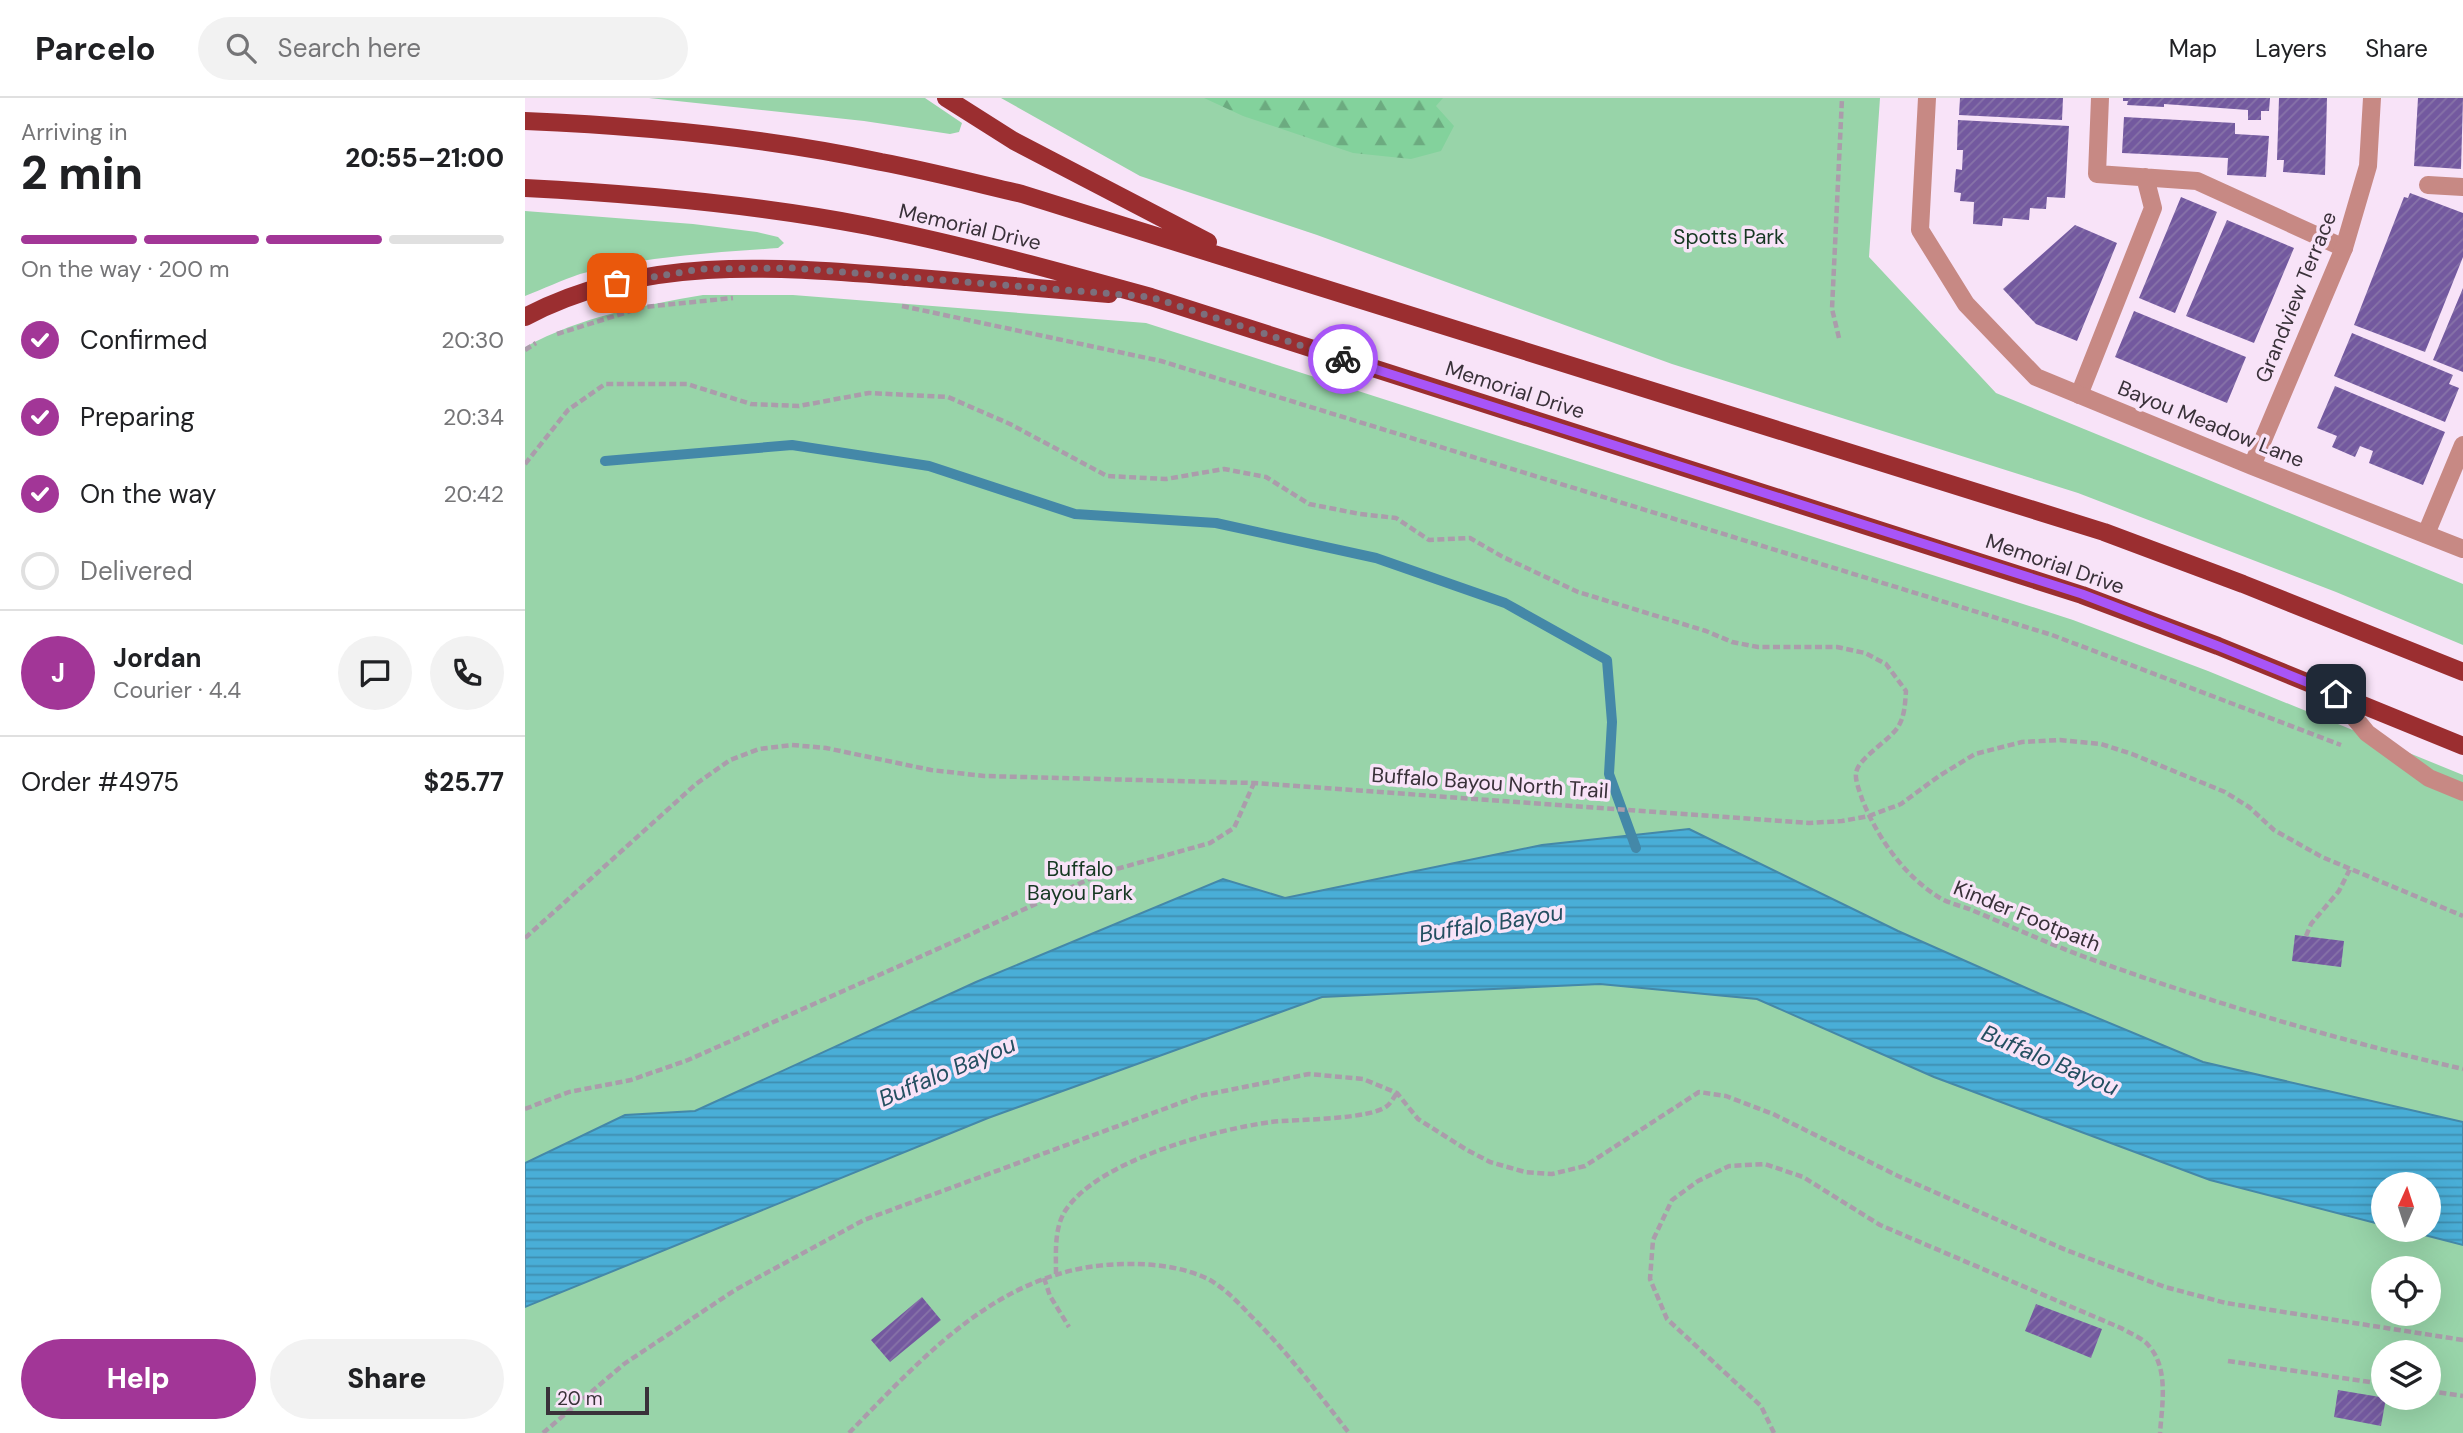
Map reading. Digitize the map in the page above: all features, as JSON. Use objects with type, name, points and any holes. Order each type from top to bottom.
[{"type":"main road","points":[[946,98],[1014,141],[1245,262]]},
{"type":"main road","name":"Memorial Drive","points":[[525,121],[607,124],[731,137],[879,161],[1022,194],[2104,532],[2463,672]]},
{"type":"main road","name":"Memorial Drive","points":[[525,188],[726,203],[867,226],[1007,257],[1151,297],[2082,594],[2463,746]]},
{"type":"main road","points":[[525,317],[545,306],[617,283],[701,269],[794,268],[1151,297]]},
{"type":"street","name":"Bayou Meadow Lane","points":[[1927,98],[1920,230],[1966,304],[2036,377],[2463,549]]},
{"type":"street","points":[[2100,98],[2097,174],[2197,181],[2344,248]]},
{"type":"street","name":"Grandview Terrace","points":[[2252,466],[2344,248],[2368,166],[2372,98]]},
{"type":"street","points":[[2079,395],[2154,208],[2145,177]]},
{"type":"street","points":[[2428,186],[2463,187]]},
{"type":"street","points":[[2425,534],[2463,445]]},
{"type":"street","points":[[2336,694],[2367,733],[2429,778],[2463,792]]},
{"type":"path","points":[[1839,338],[1832,309],[1842,98]]},
{"type":"path","points":[[554,335],[644,307],[735,298]]},
{"type":"path","points":[[891,305],[1174,365],[2052,635],[2354,750]]},
{"type":"path","points":[[525,350],[541,339]]},
{"type":"path","name":"Kinder Footpath","points":[[525,464],[568,410],[605,384],[687,384],[751,404],[799,406],[869,393],[948,397],[1010,424],[1107,476],[1166,479],[1224,469],[1266,477],[1309,504],[1396,518],[1429,540],[1470,538],[1503,557],[1578,592],[1706,631],[1733,642],[1758,647],[1837,647],[1865,653],[1886,664],[1906,691],[1904,710],[1898,726],[1882,745],[1862,761],[1856,773],[1859,790],[1880,837],[1920,883],[1941,898],[2024,934],[2149,980],[2366,1046],[2463,1069]]},
{"type":"path","name":"Buffalo Bayou North Trail","points":[[525,938],[696,784],[730,760],[759,749],[792,745],[826,748],[931,770],[984,776],[1254,783],[1773,820],[1842,821],[1869,816],[1901,804],[1975,754],[2022,743],[2060,740],[2101,744],[2225,792],[2249,807],[2274,830],[2322,857],[2463,916]]},
{"type":"path","points":[[525,1109],[569,1092],[631,1080],[688,1060],[1102,873],[1210,843],[1234,828],[1254,783]]},
{"type":"path","points":[[2306,936],[2311,924],[2339,891],[2350,869]]},
{"type":"path","points":[[543,1433],[624,1364],[724,1297],[864,1220],[1199,1096],[1310,1074],[1363,1079],[1397,1093],[1418,1119],[1467,1150],[1490,1162],[1525,1172],[1552,1174],[1585,1166],[1699,1093],[1726,1096],[1773,1114],[1898,1176],[2066,1250],[2165,1287],[2226,1303],[2463,1340]]},
{"type":"path","points":[[1056,1274],[1056,1238],[1065,1212],[1084,1189],[1114,1170],[1191,1139],[1271,1122],[1340,1117],[1386,1107],[1397,1093]]},
{"type":"path","points":[[1774,1433],[1761,1406],[1667,1319],[1650,1279],[1653,1240],[1672,1200],[1698,1181],[1728,1166],[1765,1164],[1803,1177],[1880,1225],[2121,1328],[2140,1339],[2149,1345],[2162,1373],[2163,1399],[2159,1433]]},
{"type":"path","points":[[849,1433],[952,1332],[978,1313],[1044,1278],[1114,1263],[1178,1269],[1209,1280],[1229,1294],[1296,1364],[1349,1433]]},
{"type":"path","points":[[1044,1278],[1050,1296],[1069,1327]]},
{"type":"path","points":[[2228,1361],[2371,1382]]},
{"type":"path","points":[[2441,1392],[2463,1395]]},
{"type":"green space","points":[[649,98],[925,98],[962,123],[959,132],[950,134],[864,121]]},
{"type":"green space","name":"Spotts Park","points":[[1001,98],[1880,98],[1869,257],[1996,393],[2463,584],[2463,645],[2336,592],[2078,493],[1672,364],[1317,235],[1140,176]]},
{"type":"green space","points":[[1204,98],[1443,98],[1436,106],[1454,126],[1441,151],[1411,159],[1353,153],[1243,116]]},
{"type":"green space","points":[[525,211],[693,224],[757,232],[778,237],[784,243],[778,248],[678,256],[604,268],[573,276],[525,296]]},
{"type":"green space","name":"Buffalo Bayou Park","points":[[703,295],[793,295],[1146,323],[2073,620],[2208,671],[2463,775],[2463,1433],[525,1433],[525,347],[568,327],[634,308]]},
{"type":"water","name":"Buffalo Bayou","points":[[1689,829],[1898,931],[2203,1062],[2463,1122],[2463,1245],[2441,1239],[2441,1172],[2371,1172],[2371,1222],[2210,1180],[1934,1077],[1757,999],[1600,984],[1322,997],[988,1118],[525,1307],[525,1163],[625,1115],[695,1111],[976,982],[1223,879],[1285,898],[1542,845]]},
{"type":"building","points":[[1960,98],[2063,98],[2062,120],[1959,115]]},
{"type":"building","points":[[2123,98],[2270,98],[2269,111],[2261,111],[2261,120],[2248,120],[2248,110],[2164,104],[2164,107],[2127,105],[2128,101],[2123,101]]},
{"type":"building","points":[[2279,98],[2327,98],[2325,175],[2283,172],[2284,160],[2277,160]]},
{"type":"building","points":[[2418,98],[2463,98],[2461,169],[2414,166]]},
{"type":"building","points":[[2124,117],[2235,123],[2235,134],[2269,136],[2266,177],[2227,175],[2228,158],[2122,153]]},
{"type":"building","points":[[1958,120],[2069,126],[2065,198],[2047,197],[2046,209],[2030,208],[2029,220],[2003,218],[2002,226],[1973,224],[1974,202],[1960,201],[1961,193],[1954,192],[1956,169],[1962,170],[1963,150],[1957,150]]},
{"type":"building","points":[[2410,193],[2463,213],[2463,257],[2425,352],[2354,325],[2404,197],[2408,198]]},
{"type":"building","points":[[2181,197],[2217,212],[2175,313],[2139,298]]},
{"type":"building","points":[[2227,220],[2294,248],[2254,343],[2186,316]]},
{"type":"building","points":[[2075,225],[2117,243],[2077,341],[2036,324],[2003,289]]},
{"type":"building","points":[[2463,288],[2463,372],[2433,360]]},
{"type":"building","points":[[2134,311],[2246,357],[2227,403],[2115,357]]},
{"type":"building","points":[[2352,333],[2453,375],[2449,384],[2459,388],[2445,422],[2334,376]]},
{"type":"building","points":[[2335,386],[2445,432],[2423,485],[2369,463],[2373,451],[2360,446],[2355,457],[2332,447],[2337,436],[2317,428]]},
{"type":"building","points":[[2295,935],[2344,941],[2341,967],[2292,961]]},
{"type":"building","points":[[922,1297],[941,1320],[890,1362],[871,1340]]},
{"type":"building","points":[[2036,1304],[2102,1329],[2091,1358],[2025,1331]]},
{"type":"building","points":[[2338,1390],[2371,1396],[2371,1410],[2384,1410],[2381,1426],[2334,1417]]},
{"type":"waterway","points":[[605,461],[792,445],[929,466],[1075,514],[1216,523],[1376,558],[1505,603],[1607,660],[1612,722],[1609,774],[1636,848]]},
{"type":"way so far","points":[[617,283],[701,269],[794,268],[1151,297],[1343,359]]},
{"type":"route","points":[[1343,359],[2082,594],[2336,694]]}]
